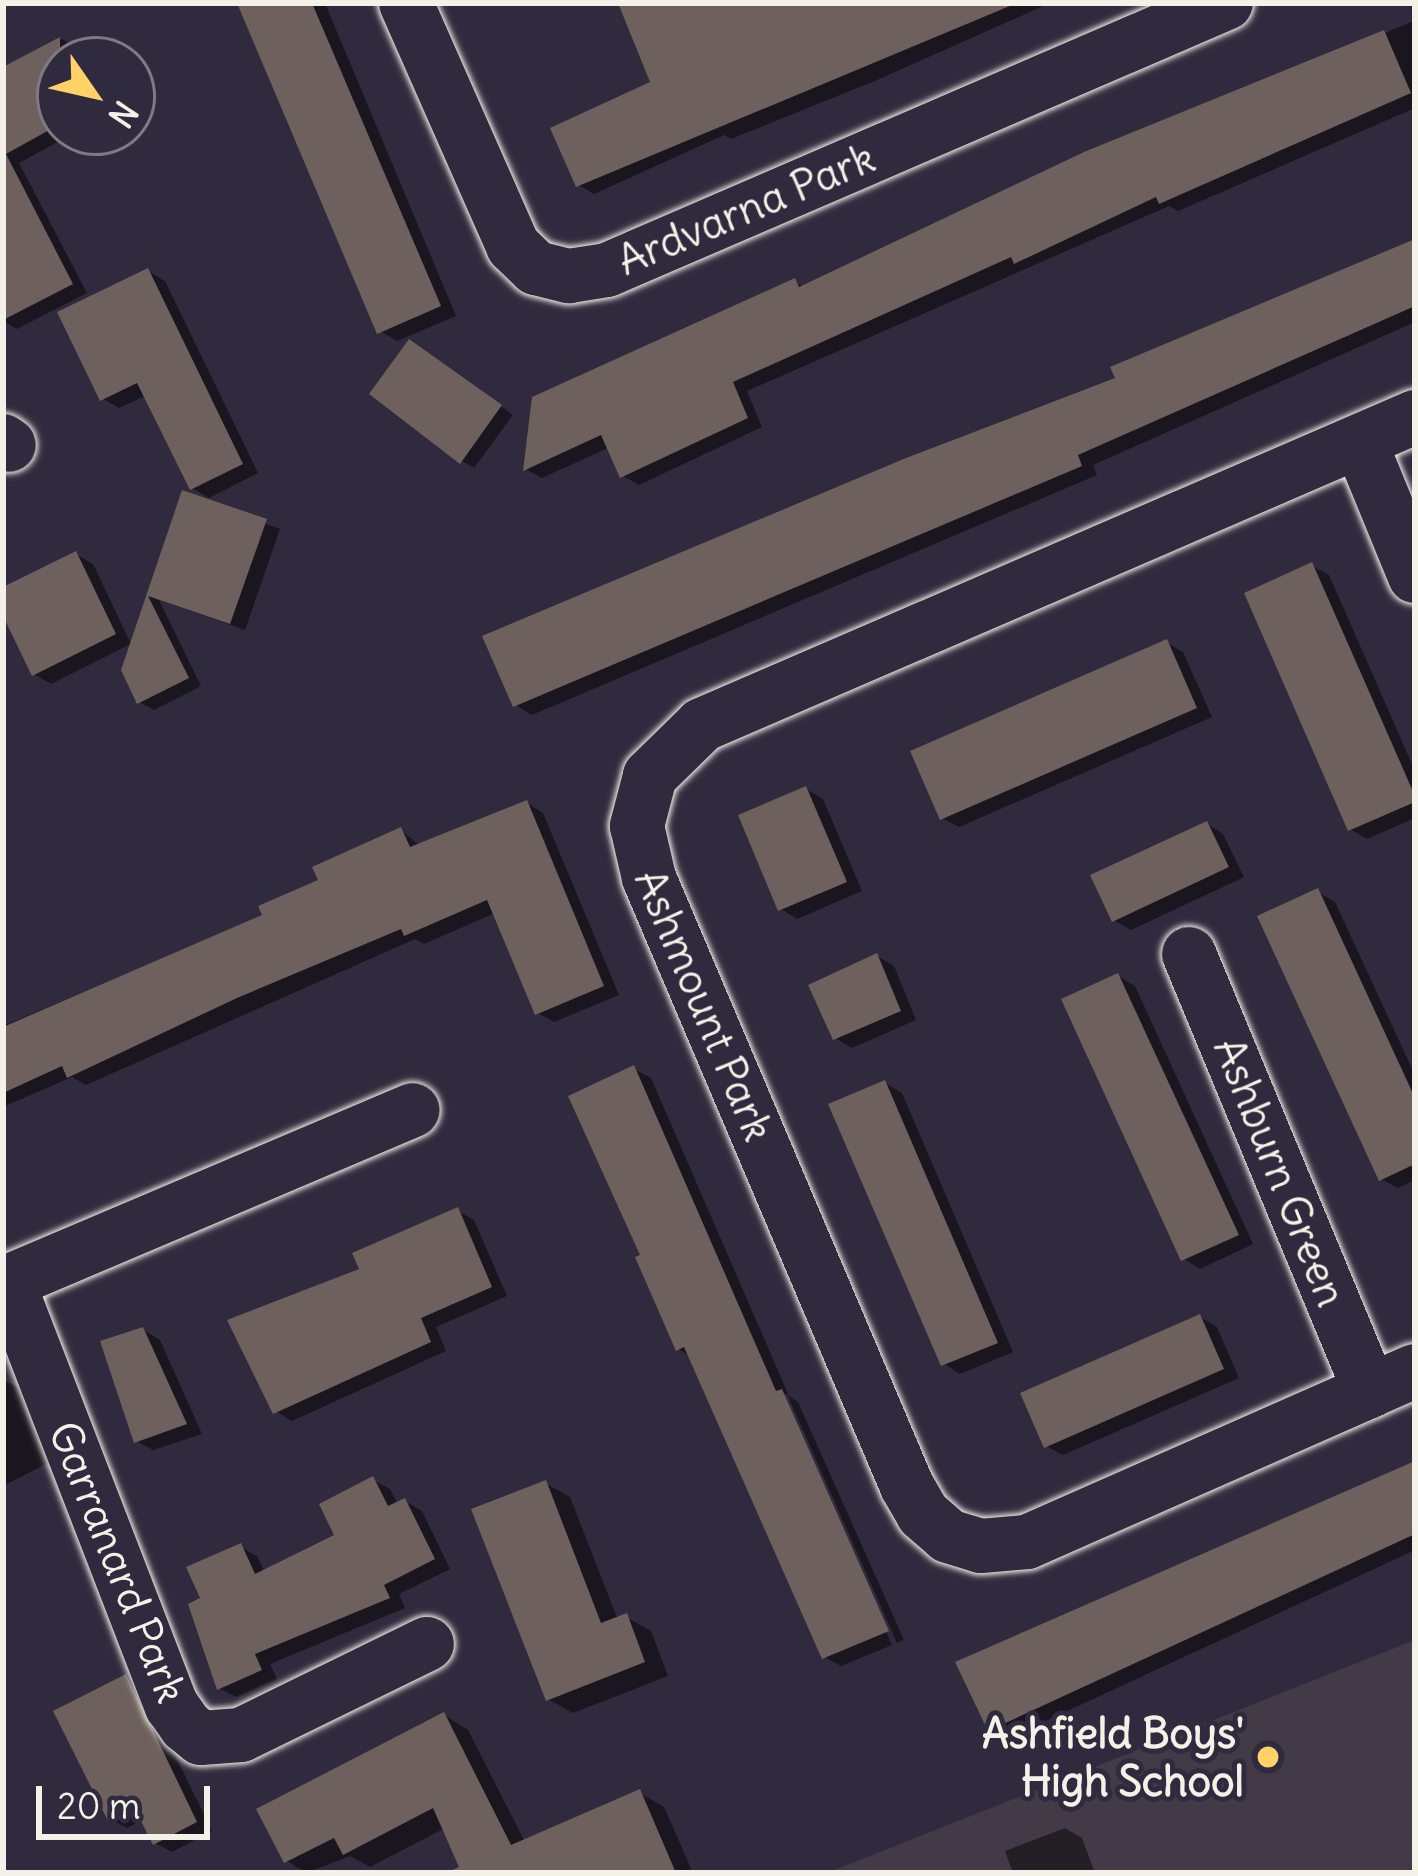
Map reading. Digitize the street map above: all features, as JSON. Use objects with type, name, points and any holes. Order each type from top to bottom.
[{"type":"street","name":"Ardvarna Park","points":[[406,3],[513,247],[536,268],[568,277],[607,270],[1226,3]]},
{"type":"street","name":"Ashmount Park","points":[[1393,1381],[1027,1542],[1002,1547],[962,1543],[935,1526],[907,1486],[649,878],[637,826],[650,776],[702,725],[1415,417]]},
{"type":"street","points":[[1360,442],[1415,576]]},
{"type":"street","name":"Ashburn Green","points":[[1190,954],[1393,1381]]},
{"type":"street","name":"Garranard Park","points":[[413,1110],[6,1283],[172,1706],[186,1726],[201,1738],[241,1735],[427,1644]]},
{"type":"shaded area","name":"Ashfield Boys' High School","points":[[1415,1640],[1415,1873],[827,1873]]},
{"type":"building","points":[[237,3],[312,3],[441,306],[377,334]]},
{"type":"building","points":[[618,3],[1017,3],[576,187],[550,128],[650,82]]},
{"type":"building","points":[[1384,30],[1411,93],[1159,204],[1156,197],[1014,264],[1011,257],[733,382],[748,418],[620,478],[601,435],[523,471],[532,397],[795,278],[799,287],[1084,152]]},
{"type":"building","points":[[36,50],[36,137],[6,154],[73,284],[3,320],[3,67]]},
{"type":"building","points":[[1415,239],[1415,306],[1078,455],[1082,466],[513,707],[482,636],[906,458],[1115,378],[1110,367]]},
{"type":"building","points":[[148,268],[243,464],[190,490],[137,383],[100,401],[57,312]]},
{"type":"building","points":[[409,339],[502,405],[460,464],[369,394]]},
{"type":"building","points":[[182,490],[267,519],[230,624],[148,596],[189,678],[137,704],[121,670]]},
{"type":"building","points":[[76,551],[116,634],[32,676],[3,616],[3,587]]},
{"type":"building","points":[[1312,562],[1415,796],[1415,802],[1348,831],[1244,593]]},
{"type":"building","points":[[1167,639],[1197,708],[940,820],[910,751]]},
{"type":"building","points":[[806,786],[847,882],[778,911],[738,815]]},
{"type":"building","points":[[527,800],[604,986],[535,1015],[487,900],[404,936],[401,929],[237,998],[67,1078],[62,1066],[3,1093],[3,1027],[262,915],[258,906],[318,880],[312,867],[401,827],[410,847]]},
{"type":"building","points":[[1207,821],[1229,867],[1112,922],[1090,875]]},
{"type":"building","points":[[1318,888],[1415,1098],[1415,1164],[1379,1181],[1257,916]]},
{"type":"building","points":[[877,953],[901,1011],[833,1040],[808,985]]},
{"type":"building","points":[[1118,973],[1239,1235],[1181,1261],[1061,999]]},
{"type":"building","points":[[634,1065],[776,1391],[782,1389],[889,1631],[822,1659],[684,1347],[676,1351],[635,1257],[640,1255],[568,1096]]},
{"type":"building","points":[[885,1080],[998,1343],[941,1366],[828,1104]]},
{"type":"building","points":[[458,1207],[492,1287],[421,1318],[431,1342],[273,1414],[227,1320],[359,1269],[352,1253]]},
{"type":"building","points":[[1200,1314],[1224,1369],[1044,1448],[1020,1393]]},
{"type":"building","points":[[143,1327],[187,1424],[134,1443],[100,1341]]},
{"type":"building","points":[[1415,1461],[1415,1534],[988,1731],[955,1662]]},
{"type":"building","points":[[373,1476],[388,1506],[405,1498],[435,1559],[384,1585],[390,1598],[255,1654],[262,1670],[217,1690],[188,1604],[200,1598],[186,1567],[241,1543],[255,1574],[334,1535],[319,1504]]},
{"type":"building","points":[[546,1480],[601,1623],[627,1613],[645,1662],[546,1701],[471,1509]]},
{"type":"building","points":[[126,1674],[197,1822],[153,1845],[134,1807],[108,1821],[53,1711]]},
{"type":"building","points":[[444,1712],[511,1845],[640,1789],[676,1873],[445,1873],[459,1867],[433,1808],[343,1855],[334,1838],[284,1863],[256,1809]]},
{"type":"place","name":"Ashfield Boys' High School","points":[[1268,1757]]}]
